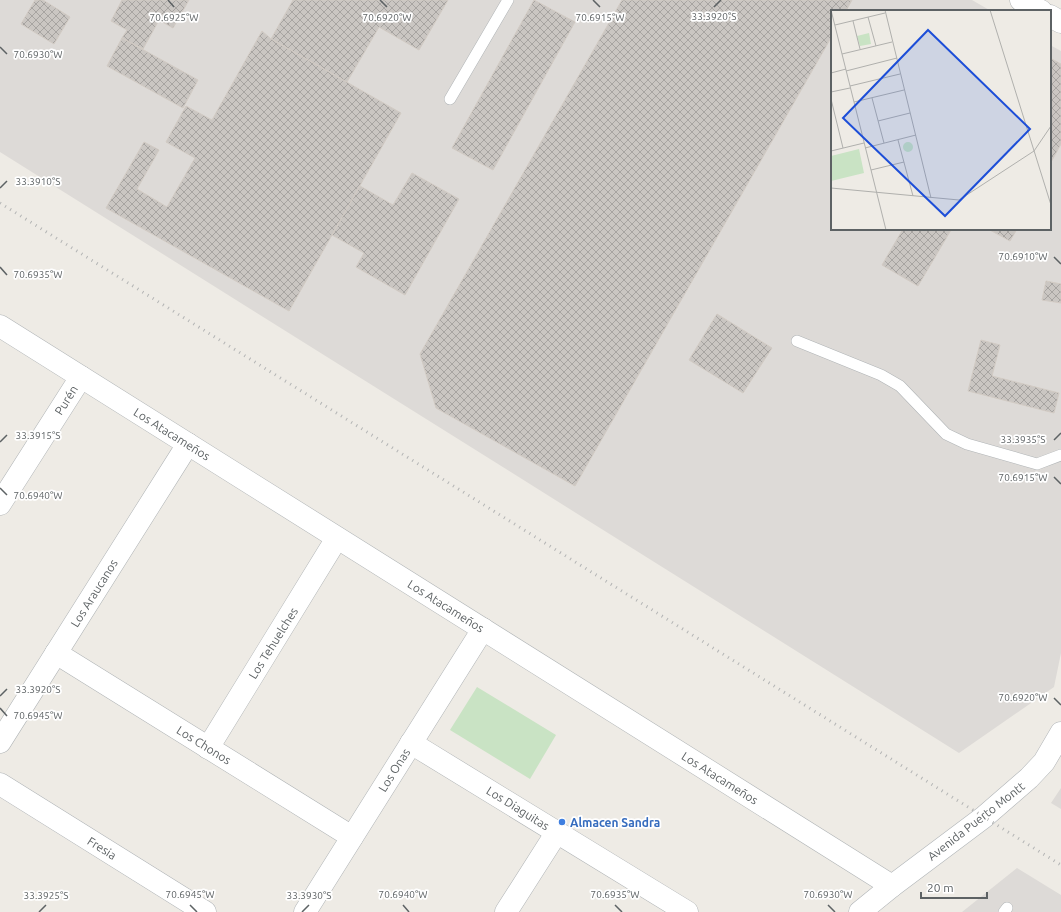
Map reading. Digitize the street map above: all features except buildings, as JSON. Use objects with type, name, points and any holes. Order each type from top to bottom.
[{"type":"street","points":[[1021,0],[1039,10]]},
{"type":"street","points":[[1051,17],[1061,22]]},
{"type":"street","name":"Los Atacameños","points":[[0,326],[892,886]]},
{"type":"street","name":"Purén","points":[[0,504],[81,376]]},
{"type":"street","name":"Los Araucanos","points":[[0,742],[188,444]]},
{"type":"street","name":"Los Tehuelches","points":[[208,748],[337,538]]},
{"type":"street","name":"Los Onas","points":[[305,912],[483,629]]},
{"type":"street","name":"Los Chonos","points":[[56,653],[352,837]]},
{"type":"street","name":"Avenida Puerto Montt","points":[[860,912],[984,817],[1029,778],[1044,762],[1061,733]]},
{"type":"street","name":"Los Diaguitas","points":[[411,743],[686,912]]},
{"type":"street","name":"Fresia","points":[[0,784],[205,912]]},
{"type":"street","points":[[506,912],[557,832]]},
{"type":"lane","points":[[450,98],[508,0]]},
{"type":"lane","points":[[797,341],[881,375],[900,386],[946,434],[967,444],[1037,464],[1061,455]]},
{"type":"shaded area","points":[[0,0],[972,0],[989,10],[831,10],[831,230],[1051,230],[1051,46],[1061,51],[1061,653],[1054,687],[959,753],[0,152]]},
{"type":"shaded area","points":[[1061,788],[1061,809],[1051,803]]},
{"type":"shaded area","points":[[1017,868],[1061,895],[1061,912],[962,912]]},
{"type":"green space","points":[[477,687],[556,735],[530,779],[450,730]]},
{"type":"railway","points":[[0,203],[1061,865]]},
{"type":"place","name":"Almacen Sandra","points":[[562,822]]}]
